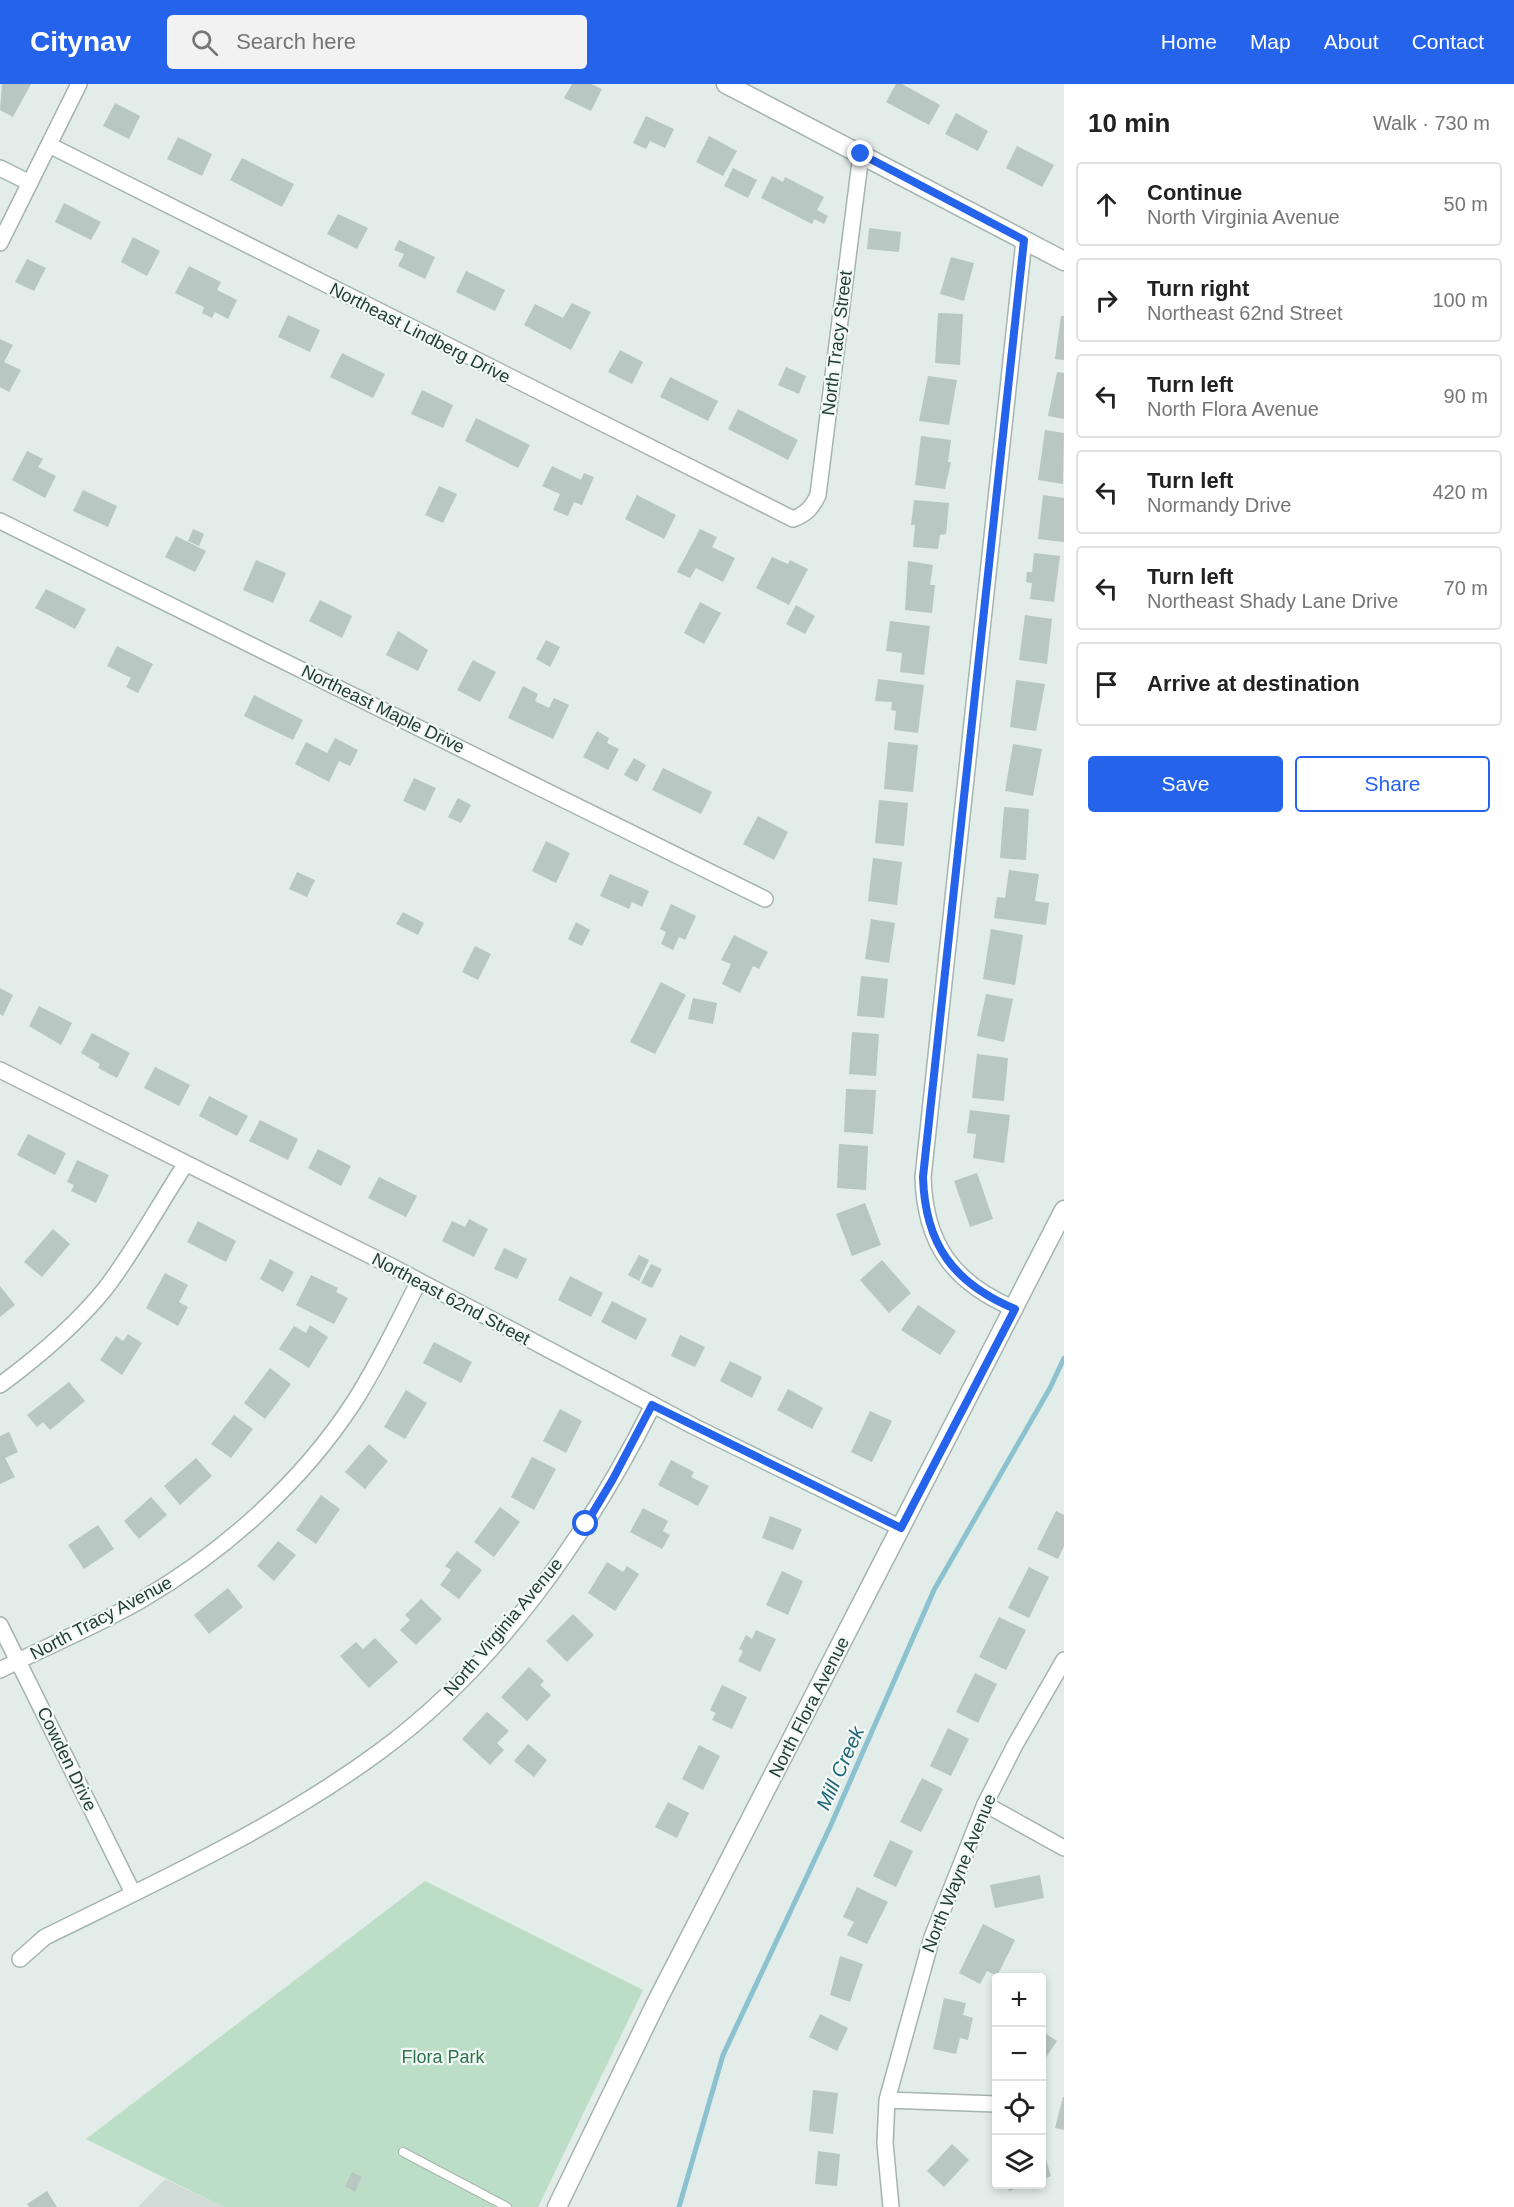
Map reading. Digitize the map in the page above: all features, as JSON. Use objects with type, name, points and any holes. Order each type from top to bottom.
[{"type":"street","points":[[0,243],[79,84]]},
{"type":"street","points":[[726,84],[1064,261]]},
{"type":"street","name":"Northeast Lindberg Drive","points":[[49,145],[793,519]]},
{"type":"street","name":"North Tracy Street","points":[[793,519],[804,515],[813,506],[818,495],[861,154]]},
{"type":"street","points":[[0,168],[30,183]]},
{"type":"street","points":[[1015,1309],[991,1299],[972,1287],[948,1262],[928,1222],[923,1177],[1024,240]]},
{"type":"street","name":"Northeast Maple Drive","points":[[0,521],[765,899]]},
{"type":"street","name":"Northeast 62nd Street","points":[[0,1070],[419,1281],[652,1405],[901,1528]]},
{"type":"street","points":[[0,1385],[64,1333],[104,1290],[133,1249],[185,1165]]},
{"type":"street","name":"North Flora Avenue","points":[[557,2207],[658,1999],[1064,1210]]},
{"type":"street","name":"North Tracy Avenue","points":[[0,1670],[141,1600],[177,1578],[243,1526],[319,1448],[353,1404],[373,1372],[419,1281]]},
{"type":"street","name":"North Virginia Avenue","points":[[20,1959],[45,1937],[273,1821],[335,1783],[417,1723],[474,1666],[556,1567],[613,1479],[652,1405]]},
{"type":"street","name":"Cowden Drive","points":[[0,1625],[133,1893]]},
{"type":"street","name":"North Wayne Avenue","points":[[891,2207],[885,2143],[887,2100],[932,1937],[985,1804],[1015,1745],[1064,1660]]},
{"type":"street","points":[[985,1804],[1064,1848]]},
{"type":"street","points":[[887,2100],[992,2104]]},
{"type":"lane","points":[[403,2152],[507,2207]]},
{"type":"shaded area","points":[[165,2179],[224,2207],[138,2207]]},
{"type":"green space","name":"Flora Park","points":[[425,1881],[643,1990],[538,2207],[224,2207],[86,2139]]},
{"type":"building","points":[[2,84],[31,84],[13,117],[0,110]]},
{"type":"building","points":[[572,84],[591,84],[602,89],[591,111],[564,98]]},
{"type":"building","points":[[896,84],[902,84],[940,105],[929,125],[886,102]]},
{"type":"building","points":[[115,103],[140,116],[129,139],[103,126]]},
{"type":"building","points":[[956,113],[988,131],[978,151],[945,134]]},
{"type":"building","points":[[646,116],[674,129],[665,148],[650,141],[646,149],[633,143]]},
{"type":"building","points":[[709,136],[737,151],[723,176],[696,162]]},
{"type":"building","points":[[178,137],[212,154],[202,176],[167,159]]},
{"type":"building","points":[[1017,146],[1054,165],[1042,187],[1006,168]]},
{"type":"building","points":[[242,158],[294,184],[282,207],[230,180]]},
{"type":"building","points":[[733,168],[757,180],[748,198],[724,186]]},
{"type":"building","points":[[772,176],[783,182],[785,177],[824,197],[817,210],[828,216],[824,224],[814,219],[812,224],[761,198]]},
{"type":"building","points":[[64,203],[101,222],[91,240],[55,222]]},
{"type":"building","points":[[338,214],[368,228],[357,249],[327,234]]},
{"type":"building","points":[[869,228],[901,232],[899,252],[867,249]]},
{"type":"building","points":[[133,237],[160,251],[147,276],[121,262]]},
{"type":"building","points":[[399,240],[435,257],[425,279],[398,266],[404,254],[394,250]]},
{"type":"building","points":[[951,257],[974,263],[964,301],[940,294]]},
{"type":"building","points":[[27,259],[46,268],[34,291],[15,282]]},
{"type":"building","points":[[189,266],[221,282],[217,290],[237,300],[228,319],[215,312],[212,318],[202,313],[204,307],[175,293]]},
{"type":"building","points":[[466,271],[505,290],[495,311],[456,292]]},
{"type":"building","points":[[572,303],[591,312],[571,350],[524,325],[535,304],[563,318]]},
{"type":"building","points":[[938,313],[963,314],[960,365],[935,363]]},
{"type":"building","points":[[288,315],[320,330],[310,352],[278,337]]},
{"type":"building","points":[[1061,316],[1064,316],[1064,360],[1055,359]]},
{"type":"building","points":[[0,339],[13,345],[4,362],[21,370],[9,392],[0,387]]},
{"type":"building","points":[[620,350],[643,362],[632,384],[608,372]]},
{"type":"building","points":[[342,353],[385,374],[373,398],[330,377]]},
{"type":"building","points":[[786,367],[806,376],[799,394],[778,385]]},
{"type":"building","points":[[1057,372],[1064,373],[1064,419],[1048,416]]},
{"type":"building","points":[[928,376],[957,380],[949,425],[919,421]]},
{"type":"building","points":[[670,377],[718,401],[708,421],[660,397]]},
{"type":"building","points":[[422,390],[453,405],[443,428],[411,414]]},
{"type":"building","points":[[738,409],[798,440],[788,460],[728,429]]},
{"type":"building","points":[[476,418],[530,445],[518,468],[465,441]]},
{"type":"building","points":[[1045,430],[1064,433],[1063,484],[1038,480]]},
{"type":"building","points":[[921,436],[951,440],[948,462],[951,462],[945,489],[915,485]]},
{"type":"building","points":[[27,451],[43,459],[38,467],[56,476],[45,498],[12,480]]},
{"type":"building","points":[[552,466],[581,480],[584,473],[594,477],[582,505],[574,502],[568,516],[553,510],[560,494],[542,486]]},
{"type":"building","points":[[439,486],[457,494],[443,523],[425,515]]},
{"type":"building","points":[[83,490],[117,506],[108,527],[73,511]]},
{"type":"building","points":[[637,495],[676,515],[664,539],[625,519]]},
{"type":"building","points":[[1043,495],[1064,498],[1064,542],[1038,539]]},
{"type":"building","points":[[914,500],[949,503],[946,534],[940,535],[938,549],[913,547],[915,525],[911,525]]},
{"type":"building","points":[[193,529],[204,534],[199,546],[188,541]]},
{"type":"building","points":[[700,529],[717,537],[712,547],[735,558],[723,582],[696,568],[690,578],[677,572]]},
{"type":"building","points":[[176,536],[206,551],[195,572],[165,557]]},
{"type":"building","points":[[1034,553],[1060,556],[1054,602],[1030,599],[1032,583],[1026,582],[1027,572],[1032,572]]},
{"type":"building","points":[[772,557],[788,564],[790,560],[808,569],[789,605],[756,588]]},
{"type":"building","points":[[256,560],[286,573],[273,603],[243,590]]},
{"type":"building","points":[[908,561],[933,565],[930,585],[935,585],[932,613],[905,610]]},
{"type":"building","points":[[46,589],[86,609],[75,629],[35,608]]},
{"type":"building","points":[[320,600],[352,616],[342,638],[309,621]]},
{"type":"building","points":[[700,602],[721,613],[704,644],[684,633]]},
{"type":"building","points":[[796,605],[815,616],[805,634],[786,624]]},
{"type":"building","points":[[1025,615],[1052,619],[1047,664],[1019,660]]},
{"type":"building","points":[[890,621],[930,626],[924,675],[900,672],[902,653],[886,651]]},
{"type":"building","points":[[398,631],[428,650],[418,671],[386,655]]},
{"type":"building","points":[[546,640],[560,647],[550,667],[536,659]]},
{"type":"building","points":[[117,646],[153,664],[138,693],[126,687],[131,678],[107,666]]},
{"type":"building","points":[[473,660],[496,672],[480,702],[457,690]]},
{"type":"building","points":[[878,679],[924,685],[918,733],[894,730],[896,711],[891,710],[892,702],[875,701]]},
{"type":"building","points":[[1016,680],[1045,684],[1036,731],[1010,727]]},
{"type":"building","points":[[523,686],[538,694],[535,701],[549,708],[554,698],[569,705],[553,739],[508,718]]},
{"type":"building","points":[[254,695],[303,720],[293,740],[244,716]]},
{"type":"building","points":[[597,731],[609,738],[607,743],[619,749],[608,770],[583,757]]},
{"type":"building","points":[[335,738],[358,750],[350,766],[339,761],[329,782],[295,764],[306,742],[327,753]]},
{"type":"building","points":[[888,742],[918,745],[913,792],[884,789]]},
{"type":"building","points":[[1013,744],[1042,749],[1033,796],[1005,791]]},
{"type":"building","points":[[634,758],[646,765],[637,782],[624,775]]},
{"type":"building","points":[[663,768],[712,792],[701,814],[652,790]]},
{"type":"building","points":[[414,778],[436,788],[425,811],[403,801]]},
{"type":"building","points":[[458,798],[471,805],[461,823],[448,817]]},
{"type":"building","points":[[879,800],[908,803],[904,846],[875,843]]},
{"type":"building","points":[[1004,807],[1029,809],[1026,860],[1000,858]]},
{"type":"building","points":[[758,816],[788,832],[774,860],[743,844]]},
{"type":"building","points":[[546,841],[570,853],[556,883],[532,871]]},
{"type":"building","points":[[873,858],[902,862],[897,905],[868,901]]},
{"type":"building","points":[[1009,870],[1039,874],[1035,901],[1049,903],[1046,925],[994,918],[997,897],[1005,898]]},
{"type":"building","points":[[297,872],[315,880],[307,897],[289,889]]},
{"type":"building","points":[[610,874],[649,891],[642,907],[632,902],[629,909],[600,896]]},
{"type":"building","points":[[671,904],[696,916],[685,940],[679,937],[673,950],[661,944],[666,932],[660,929]]},
{"type":"building","points":[[403,912],[424,923],[418,935],[396,924]]},
{"type":"building","points":[[871,919],[895,923],[889,963],[865,959]]},
{"type":"building","points":[[576,922],[590,930],[582,946],[568,939]]},
{"type":"building","points":[[991,929],[1023,935],[1015,985],[983,979]]},
{"type":"building","points":[[734,935],[768,952],[759,969],[753,966],[740,993],[722,984],[731,964],[721,960]]},
{"type":"building","points":[[475,946],[491,954],[478,980],[462,972]]},
{"type":"building","points":[[861,976],[888,979],[884,1018],[857,1016]]},
{"type":"building","points":[[661,982],[686,995],[655,1054],[630,1042]]},
{"type":"building","points":[[0,988],[13,995],[3,1016],[0,1014]]},
{"type":"building","points":[[986,994],[1013,999],[1004,1042],[977,1036]]},
{"type":"building","points":[[693,998],[717,1003],[713,1024],[688,1019]]},
{"type":"building","points":[[39,1006],[72,1023],[61,1045],[29,1026]]},
{"type":"building","points":[[852,1032],[879,1034],[876,1076],[849,1074]]},
{"type":"building","points":[[92,1033],[130,1053],[117,1078],[98,1068],[100,1064],[81,1053]]},
{"type":"building","points":[[977,1054],[1008,1058],[1004,1101],[972,1098]]},
{"type":"building","points":[[155,1067],[190,1085],[179,1106],[144,1088]]},
{"type":"building","points":[[846,1089],[876,1090],[873,1134],[844,1132]]},
{"type":"building","points":[[209,1096],[248,1116],[237,1136],[199,1116]]},
{"type":"building","points":[[970,1110],[1010,1115],[1004,1163],[973,1158],[976,1134],[967,1133]]},
{"type":"building","points":[[260,1120],[298,1139],[288,1160],[249,1141]]},
{"type":"building","points":[[28,1134],[66,1153],[55,1175],[17,1155]]},
{"type":"building","points":[[839,1144],[868,1146],[866,1190],[837,1188]]},
{"type":"building","points":[[318,1149],[351,1166],[341,1186],[308,1168]]},
{"type":"building","points":[[77,1160],[109,1175],[96,1203],[71,1191],[74,1185],[67,1182]]},
{"type":"building","points":[[977,1173],[993,1219],[970,1227],[954,1181]]},
{"type":"building","points":[[379,1177],[417,1196],[406,1217],[368,1198]]},
{"type":"building","points":[[865,1203],[881,1245],[852,1256],[836,1214]]},
{"type":"building","points":[[469,1219],[488,1229],[474,1257],[442,1241],[452,1221],[465,1227]]},
{"type":"building","points":[[198,1221],[236,1241],[226,1262],[187,1242]]},
{"type":"building","points":[[53,1229],[70,1244],[42,1277],[24,1262]]},
{"type":"building","points":[[504,1248],[527,1259],[517,1279],[494,1269]]},
{"type":"building","points":[[639,1255],[649,1260],[639,1281],[628,1275]]},
{"type":"building","points":[[270,1259],[294,1272],[283,1292],[260,1279]]},
{"type":"building","points":[[882,1260],[911,1293],[889,1313],[860,1280]]},
{"type":"building","points":[[651,1264],[662,1269],[652,1288],[641,1283]]},
{"type":"building","points":[[165,1273],[188,1285],[179,1302],[188,1307],[178,1326],[146,1308]]},
{"type":"building","points":[[311,1275],[338,1288],[336,1292],[348,1298],[334,1324],[296,1305]]},
{"type":"building","points":[[570,1276],[603,1293],[591,1317],[558,1300]]},
{"type":"building","points":[[0,1286],[15,1305],[0,1317]]},
{"type":"building","points":[[612,1301],[647,1319],[636,1340],[601,1322]]},
{"type":"building","points":[[918,1305],[956,1331],[940,1355],[901,1330]]},
{"type":"building","points":[[310,1325],[328,1337],[309,1368],[279,1349],[294,1326],[306,1333]]},
{"type":"building","points":[[128,1334],[142,1343],[122,1375],[100,1360],[116,1336],[123,1341]]},
{"type":"building","points":[[680,1335],[705,1347],[695,1367],[671,1356]]},
{"type":"building","points":[[434,1342],[472,1362],[461,1383],[423,1363]]},
{"type":"building","points":[[730,1361],[762,1377],[752,1398],[720,1381]]},
{"type":"building","points":[[270,1368],[291,1384],[265,1419],[244,1403]]},
{"type":"building","points":[[69,1382],[85,1401],[50,1430],[43,1422],[37,1427],[27,1415]]},
{"type":"building","points":[[788,1389],[823,1408],[812,1429],[777,1410]]},
{"type":"building","points":[[406,1390],[427,1403],[405,1439],[384,1427]]},
{"type":"building","points":[[560,1409],[582,1421],[566,1453],[543,1441]]},
{"type":"building","points":[[870,1411],[892,1421],[872,1462],[851,1452]]},
{"type":"building","points":[[234,1415],[253,1429],[231,1458],[211,1444]]},
{"type":"building","points":[[9,1432],[18,1452],[5,1458],[15,1477],[0,1484],[0,1436]]},
{"type":"building","points":[[369,1444],[388,1461],[365,1489],[345,1472]]},
{"type":"building","points":[[532,1457],[556,1469],[534,1510],[511,1497]]},
{"type":"building","points":[[196,1458],[212,1476],[180,1505],[164,1486]]},
{"type":"building","points":[[671,1460],[694,1472],[691,1477],[709,1486],[698,1506],[658,1485]]},
{"type":"building","points":[[321,1495],[340,1509],[316,1544],[296,1530]]},
{"type":"building","points":[[151,1497],[167,1515],[139,1539],[124,1521]]},
{"type":"building","points":[[500,1507],[520,1522],[494,1557],[474,1542]]},
{"type":"building","points":[[643,1508],[668,1521],[663,1531],[670,1535],[662,1549],[630,1532]]},
{"type":"building","points":[[1056,1511],[1064,1515],[1064,1546],[1058,1559],[1037,1549]]},
{"type":"building","points":[[770,1516],[802,1529],[793,1550],[762,1538]]},
{"type":"building","points":[[98,1525],[114,1549],[84,1569],[68,1545]]},
{"type":"building","points":[[278,1541],[296,1555],[274,1581],[257,1566]]},
{"type":"building","points":[[457,1551],[482,1570],[459,1599],[440,1585],[451,1570],[445,1566]]},
{"type":"building","points":[[607,1562],[623,1572],[627,1566],[639,1574],[615,1611],[588,1593]]},
{"type":"building","points":[[1029,1567],[1049,1577],[1029,1618],[1008,1608]]},
{"type":"building","points":[[782,1571],[803,1581],[788,1615],[766,1605]]},
{"type":"building","points":[[228,1588],[243,1607],[209,1634],[194,1615]]},
{"type":"building","points":[[421,1599],[442,1619],[416,1645],[400,1630],[410,1620],[405,1615]]},
{"type":"building","points":[[573,1614],[594,1635],[567,1662],[546,1641]]},
{"type":"building","points":[[999,1617],[1026,1630],[1006,1670],[979,1657]]},
{"type":"building","points":[[756,1630],[776,1639],[760,1672],[738,1661],[743,1651],[739,1649],[746,1635],[752,1639]]},
{"type":"building","points":[[375,1638],[398,1662],[369,1688],[340,1656],[356,1642],[363,1649]]},
{"type":"building","points":[[529,1667],[544,1681],[540,1685],[551,1695],[527,1721],[501,1697]]},
{"type":"building","points":[[975,1673],[997,1684],[978,1723],[956,1712]]},
{"type":"building","points":[[722,1685],[747,1697],[732,1729],[712,1720],[716,1713],[710,1710]]},
{"type":"building","points":[[487,1712],[509,1731],[497,1743],[504,1750],[490,1765],[462,1739]]},
{"type":"building","points":[[948,1728],[969,1739],[951,1776],[930,1766]]},
{"type":"building","points":[[528,1744],[547,1760],[534,1777],[514,1761]]},
{"type":"building","points":[[699,1745],[720,1756],[703,1790],[682,1779]]},
{"type":"building","points":[[922,1778],[943,1789],[921,1832],[900,1822]]},
{"type":"building","points":[[668,1802],[689,1813],[677,1838],[655,1827]]},
{"type":"building","points":[[890,1840],[913,1851],[896,1887],[873,1876]]},
{"type":"building","points":[[1040,1875],[1044,1898],[995,1908],[990,1885]]},
{"type":"building","points":[[857,1887],[888,1902],[867,1944],[847,1935],[854,1922],[843,1917]]},
{"type":"building","points":[[983,1924],[1015,1940],[998,1973],[987,1971],[980,1984],[959,1973]]},
{"type":"building","points":[[840,1956],[863,1964],[850,2002],[830,1995]]},
{"type":"building","points":[[944,1998],[966,2003],[963,2015],[973,2018],[968,2040],[960,2038],[956,2054],[933,2049]]},
{"type":"building","points":[[820,2014],[848,2028],[837,2051],[809,2037]]},
{"type":"building","points":[[1046,2034],[1057,2041],[1046,2058]]},
{"type":"building","points":[[813,2090],[838,2093],[833,2134],[809,2131]]},
{"type":"building","points":[[1064,2097],[1064,2130],[1055,2128]]},
{"type":"building","points":[[952,2144],[969,2160],[944,2187],[927,2171]]},
{"type":"building","points":[[818,2151],[840,2154],[837,2186],[815,2184]]},
{"type":"building","points":[[1046,2160],[1051,2176],[1046,2178]]},
{"type":"building","points":[[352,2172],[362,2177],[355,2192],[345,2186]]},
{"type":"building","points":[[47,2191],[57,2207],[29,2207],[27,2204]]},
{"type":"waterway","name":"Mill Creek","points":[[679,2207],[723,2055],[830,1827],[934,1590],[1050,1388],[1064,1358]]},
{"type":"route","points":[[586,1524],[652,1405],[901,1528],[1015,1309],[991,1299],[972,1287],[948,1262],[936,1243],[928,1222],[923,1199],[923,1177],[1024,240],[861,154]]}]
